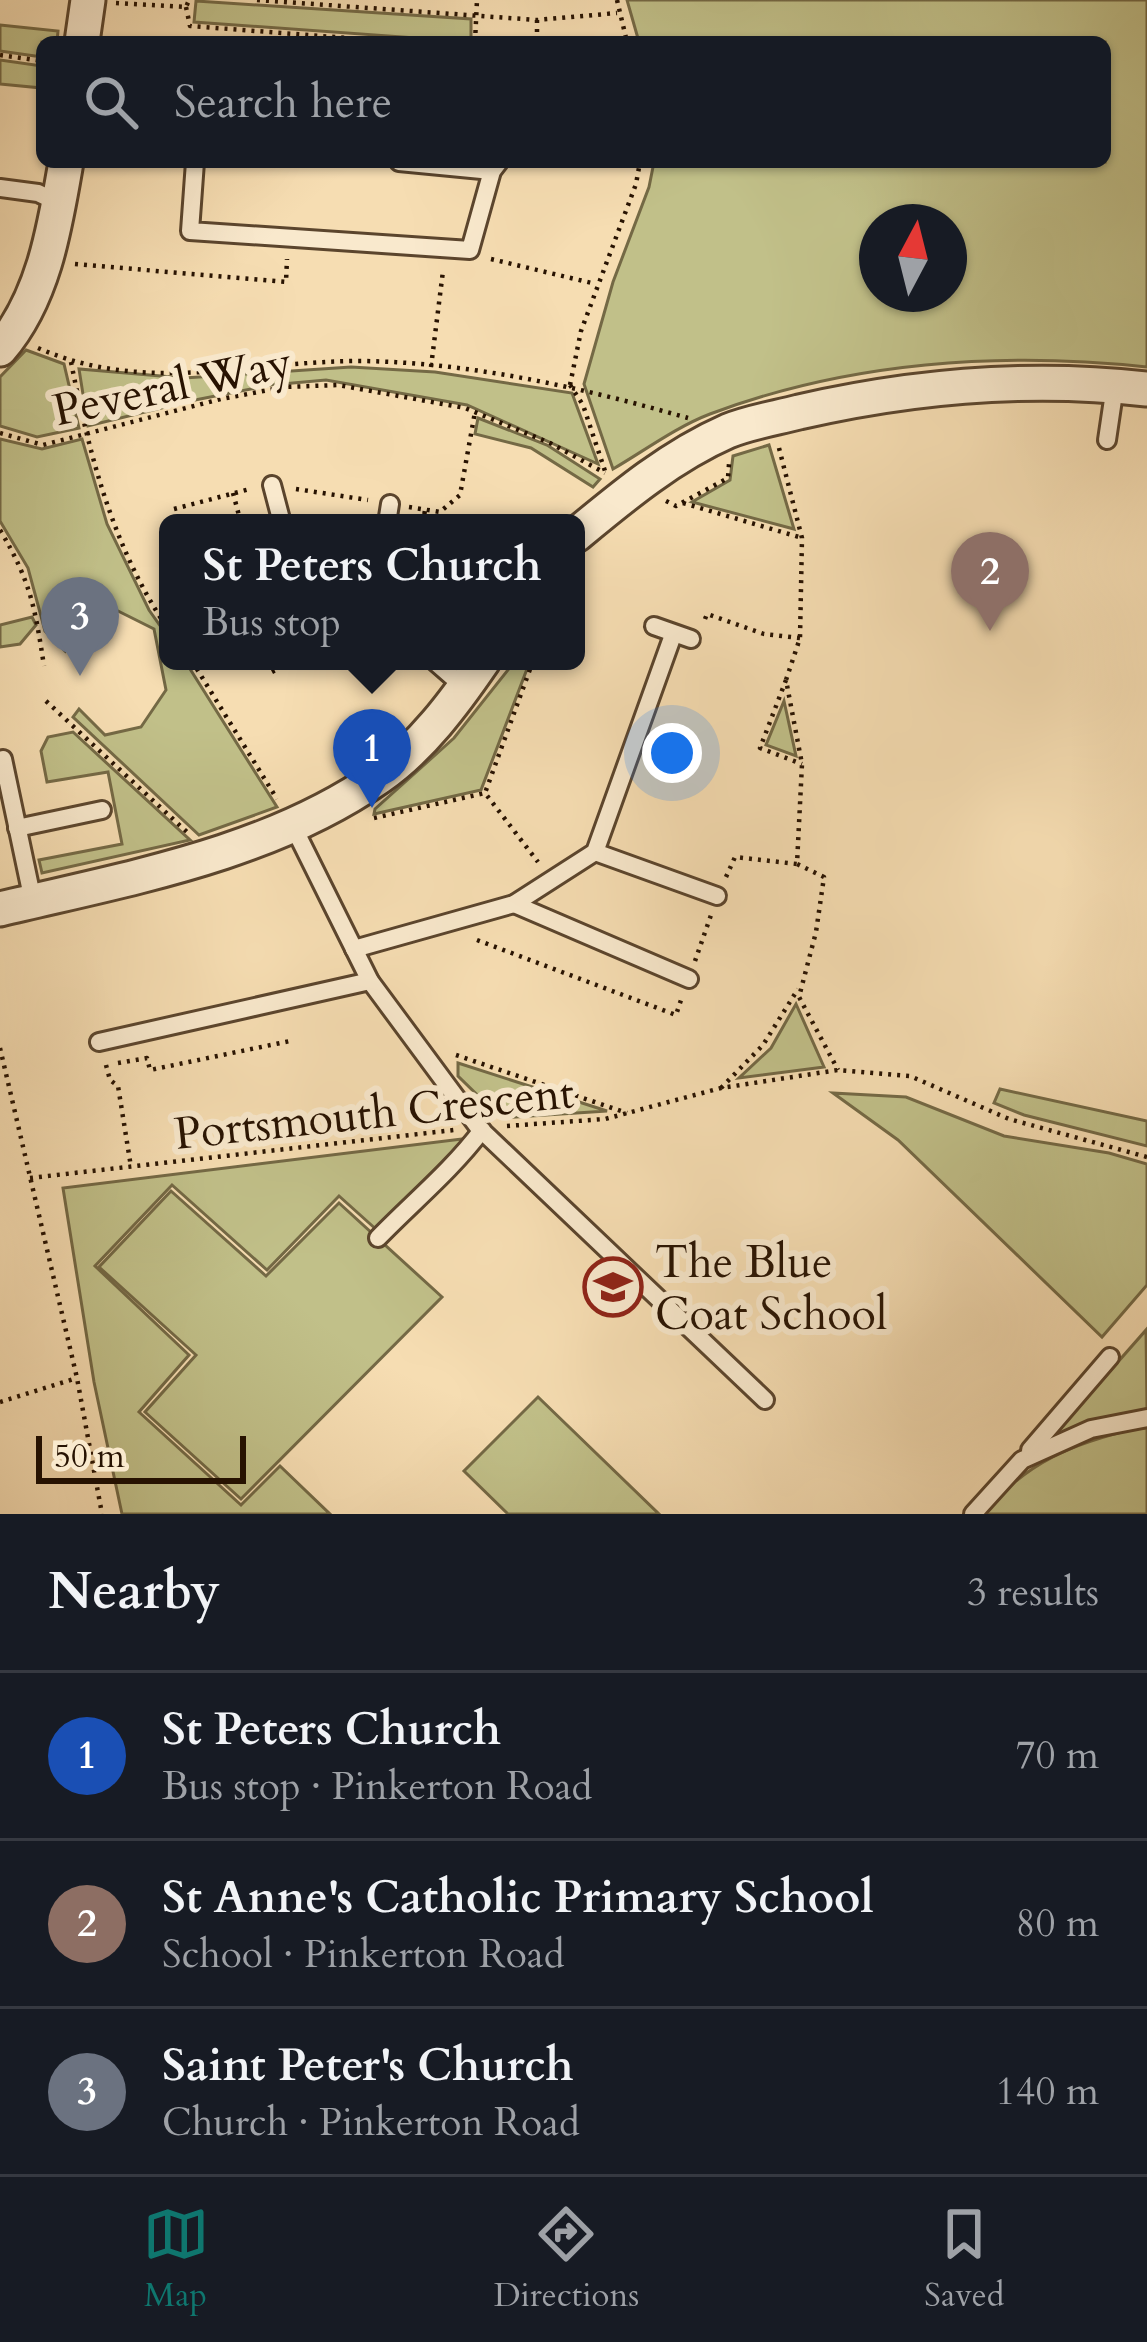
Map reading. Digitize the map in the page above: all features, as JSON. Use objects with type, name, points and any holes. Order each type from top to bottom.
[{"type":"street","points":[[84,36],[96,1]]},
{"type":"street","points":[[6,342],[46,261],[65,168]]},
{"type":"street","points":[[585,528],[683,454],[730,430],[771,419],[858,399],[946,388],[1041,383],[1131,388]]},
{"type":"street","points":[[16,905],[205,857],[293,826],[382,775],[428,731],[474,675]]},
{"type":"lane","points":[[195,168],[190,231],[470,250],[495,168]]},
{"type":"lane","points":[[0,188],[38,193],[59,203]]},
{"type":"lane","points":[[1107,440],[1131,388]]},
{"type":"lane","points":[[272,485],[280,514]]},
{"type":"lane","points":[[354,949],[514,904],[595,851],[682,637],[654,626]]},
{"type":"lane","points":[[3,760],[17,828],[16,905]]},
{"type":"lane","points":[[17,828],[103,810]]},
{"type":"lane","points":[[293,826],[370,981],[480,1129],[765,1400]]},
{"type":"lane","points":[[595,851],[718,896]]},
{"type":"lane","points":[[514,904],[689,979]]},
{"type":"lane","points":[[100,1042],[370,981]]},
{"type":"lane","points":[[378,1238],[457,1163],[480,1129]]},
{"type":"lane","points":[[973,1514],[1110,1357]]},
{"type":"lane","points":[[1022,1460],[1091,1429],[1147,1418]]},
{"type":"path","points":[[257,0],[537,20],[617,13]]},
{"type":"path","points":[[475,36],[477,0]]},
{"type":"path","points":[[617,0],[625,36]]},
{"type":"path","points":[[96,1],[187,4],[190,26],[321,36]]},
{"type":"path","points":[[537,20],[537,36]]},
{"type":"path","points":[[0,55],[36,60]]},
{"type":"path","points":[[570,385],[581,331],[638,168]]},
{"type":"path","points":[[46,261],[286,282],[289,237]]},
{"type":"path","points":[[431,367],[446,246]]},
{"type":"path","points":[[470,250],[504,263],[596,284]]},
{"type":"path","name":"Peveral Way","points":[[6,342],[71,362],[171,374],[232,373],[304,363],[431,367],[570,385],[730,430]]},
{"type":"path","points":[[71,362],[105,503],[131,566],[159,614]]},
{"type":"path","name":"Peveral Way","points":[[0,433],[43,445],[220,399],[313,385],[358,388],[475,412],[550,443],[605,473],[583,405],[570,385]]},
{"type":"path","points":[[174,508],[272,485],[389,513],[440,512],[460,495],[475,412]]},
{"type":"path","points":[[771,419],[802,538],[800,638],[760,748],[802,764]]},
{"type":"path","points":[[233,493],[239,514]]},
{"type":"path","points":[[683,503],[802,538]]},
{"type":"path","points":[[424,514],[425,510]]},
{"type":"path","points":[[0,530],[27,578],[38,613],[44,666]]},
{"type":"path","points":[[707,614],[764,634],[800,638]]},
{"type":"path","points":[[198,670],[293,826]]},
{"type":"path","points":[[272,672],[276,670]]},
{"type":"path","points":[[484,793],[530,670]]},
{"type":"path","points":[[786,680],[802,764],[797,864]]},
{"type":"path","points":[[46,700],[190,835],[205,857]]},
{"type":"path","points":[[353,793],[370,819],[484,793]]},
{"type":"path","points":[[484,793],[552,879]]},
{"type":"path","points":[[718,896],[735,856],[797,864],[824,877],[817,932],[799,998],[838,1070]]},
{"type":"path","points":[[722,1088],[764,1045],[804,981]]},
{"type":"path","points":[[131,1166],[118,1086],[105,1066],[147,1058],[150,1070],[290,1041]]},
{"type":"path","points":[[416,1042],[627,1113]]},
{"type":"path","points":[[0,1048],[77,1378],[102,1514]]},
{"type":"path","name":"Portsmouth Crescent","points":[[30,1178],[604,1119],[722,1088],[838,1070],[910,1076],[1009,1118],[1147,1157]]},
{"type":"path","points":[[0,1402],[77,1378]]},
{"type":"shaded area","points":[[627,0],[1147,0],[1147,367],[981,361],[816,382],[710,414],[613,469],[584,384],[653,168],[1111,168],[1111,36],[637,36]]},
{"type":"shaded area","points":[[196,1],[471,19],[471,36],[388,36],[194,22]]},
{"type":"shaded area","points":[[0,25],[58,31],[58,36],[36,36],[36,56],[0,51]]},
{"type":"shaded area","points":[[0,60],[36,65],[36,87],[0,84]]},
{"type":"shaded area","points":[[26,350],[64,364],[79,428],[37,437],[0,426],[0,377]]},
{"type":"shaded area","points":[[351,367],[435,372],[572,393],[598,464],[467,405],[326,380],[271,385],[88,426],[79,369],[184,378]]},
{"type":"shaded area","points":[[478,418],[547,445],[600,479],[593,487],[531,448],[475,434]]},
{"type":"shaded area","points":[[0,439],[42,449],[82,439],[107,524],[159,624],[159,654],[154,629],[114,609],[81,614],[65,651],[45,631],[28,568],[0,521]]},
{"type":"shaded area","points":[[769,445],[794,529],[692,502],[730,480],[733,456]]},
{"type":"shaded area","points":[[32,617],[36,625],[20,644],[0,647],[0,625]]},
{"type":"shaded area","points":[[162,670],[191,670],[277,807],[199,835],[73,717],[79,709],[105,735],[141,727],[166,690]]},
{"type":"shaded area","points":[[508,670],[527,670],[481,790],[374,814],[375,809],[454,738]]},
{"type":"shaded area","points":[[784,701],[796,756],[766,745]]},
{"type":"shaded area","points":[[73,732],[190,840],[42,873],[39,860],[122,844],[108,772],[47,782],[41,751],[48,737]]},
{"type":"shaded area","points":[[796,1004],[824,1067],[739,1078],[771,1048]]},
{"type":"shaded area","points":[[458,1063],[607,1111],[501,1118],[458,1076]]},
{"type":"shaded area","points":[[1000,1089],[1147,1121],[1147,1146],[1024,1115],[994,1103]]},
{"type":"shaded area","points":[[833,1093],[906,1097],[1004,1136],[1147,1164],[1147,1285],[1102,1337],[898,1140]]},
{"type":"shaded area","points":[[470,1138],[378,1231],[339,1196],[267,1270],[172,1185],[95,1266],[189,1355],[139,1412],[241,1505],[280,1466],[330,1514],[122,1514],[94,1382],[63,1188]]},
{"type":"shaded area","points":[[171,1191],[266,1276],[339,1203],[442,1297],[241,1499],[145,1412],[196,1355],[99,1267]]},
{"type":"shaded area","points":[[1146,1330],[1147,1410],[1050,1439]]},
{"type":"shaded area","points":[[538,1397],[659,1514],[508,1514],[464,1471]]},
{"type":"shaded area","points":[[1147,1428],[1147,1514],[983,1514],[1016,1481],[1052,1457]]},
{"type":"place","name":"St Anne's Catholic Primary School","points":[[990,631]]},
{"type":"place","name":"Saint Peter's Church","points":[[80,676]]},
{"type":"place","name":"St Peters Church","points":[[372,808]]},
{"type":"place","name":"The Blue Coat School","points":[[613,1287]]}]
